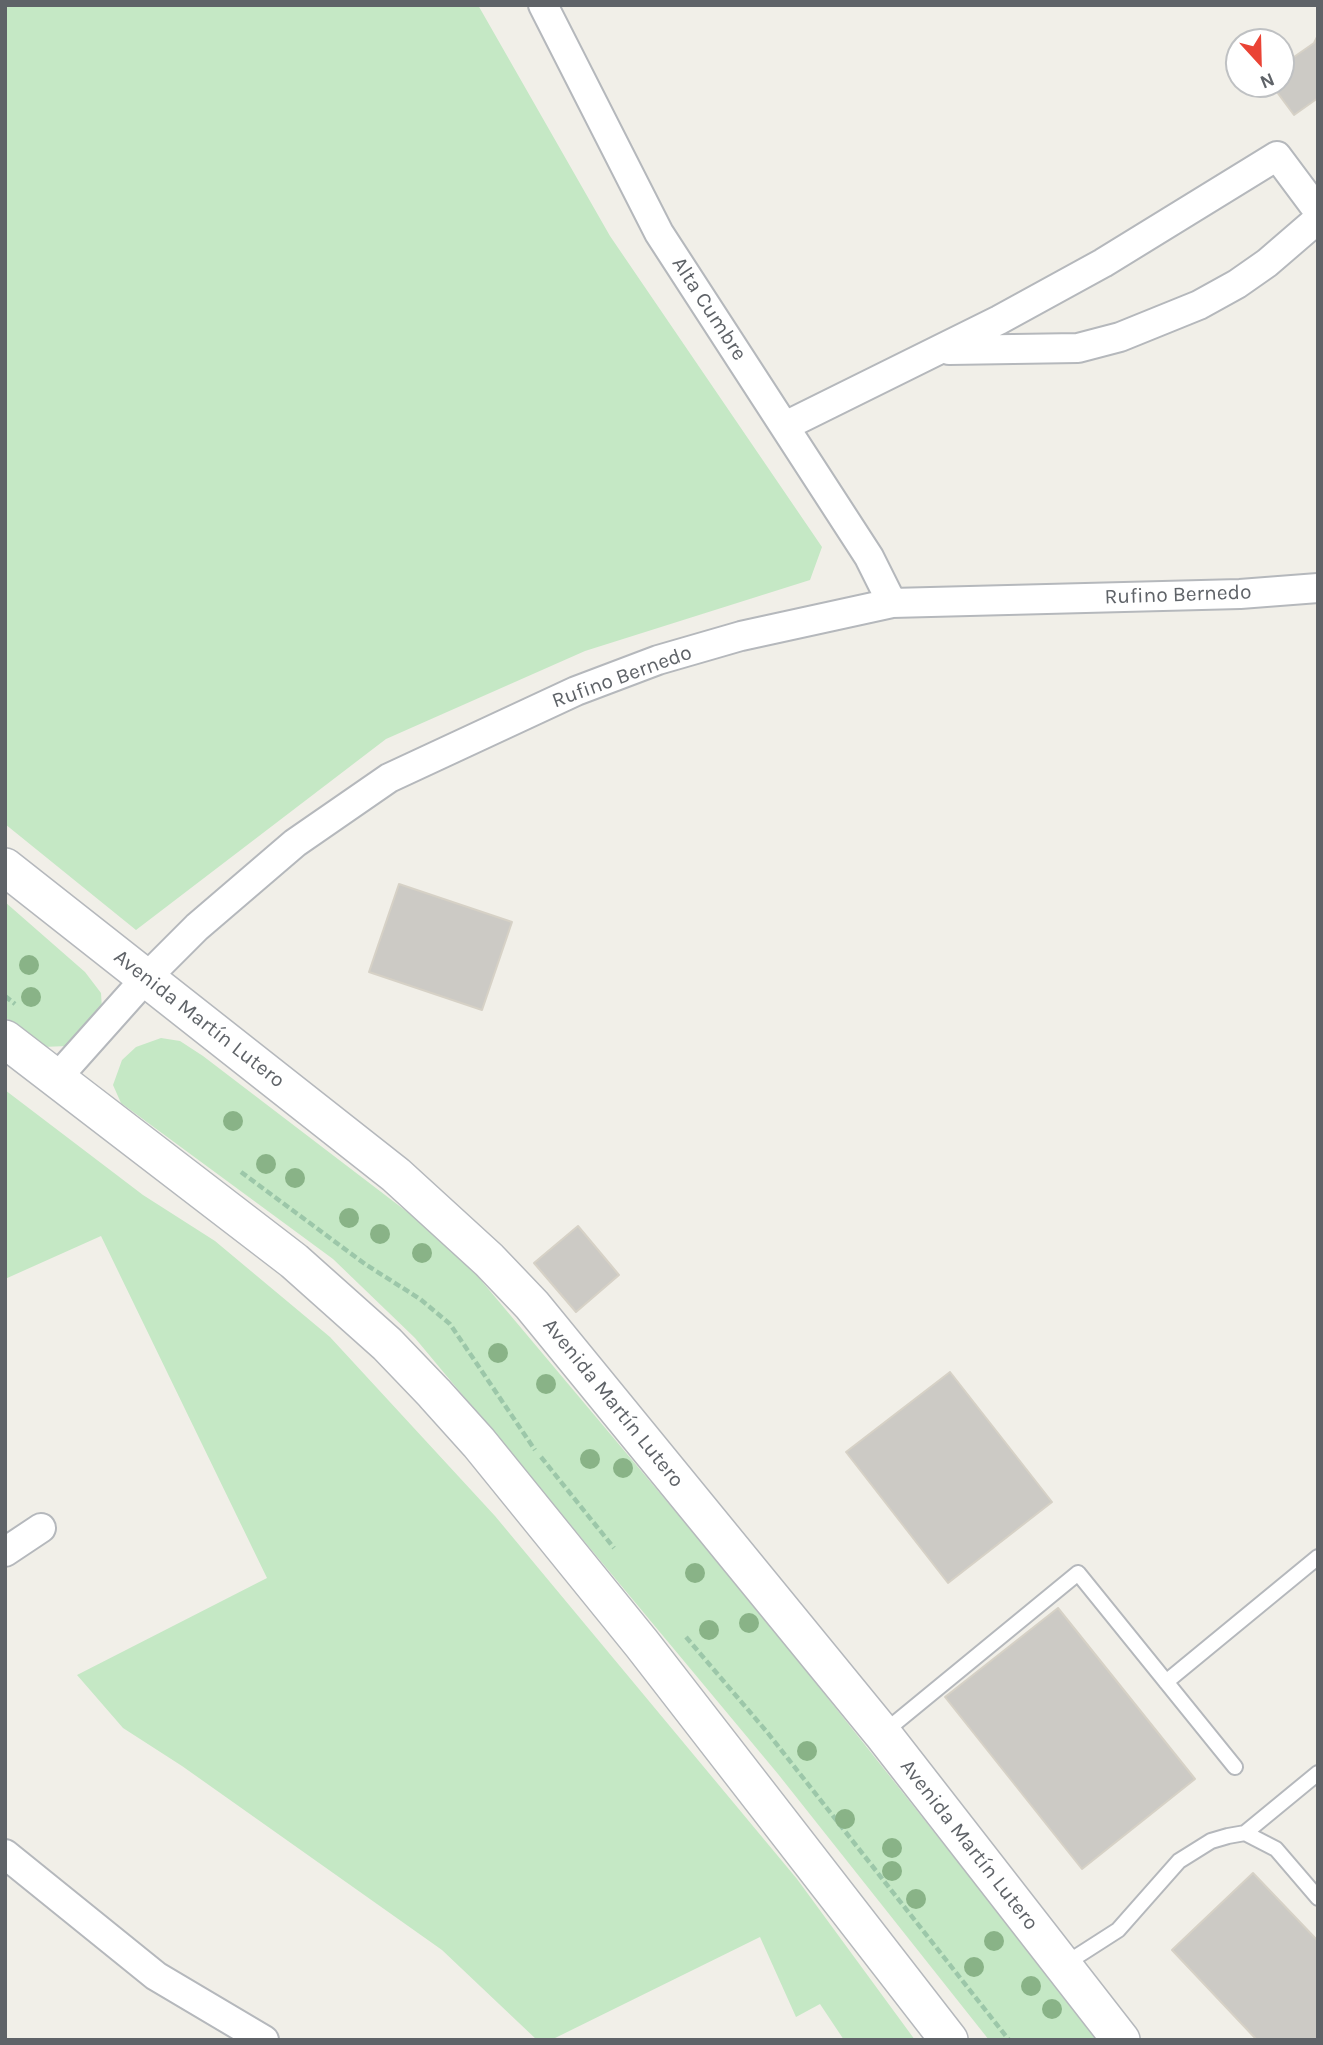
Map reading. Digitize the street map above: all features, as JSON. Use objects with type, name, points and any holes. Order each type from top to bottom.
[{"type":"street","name":"Alta Cumbre","points":[[542,5],[659,233],[869,557],[892,603]]},
{"type":"street","points":[[785,426],[943,350],[1103,262],[1277,156],[1318,211]]},
{"type":"street","points":[[943,350],[1078,348],[1130,334],[1199,305],[1237,284],[1267,263],[1318,219]]},
{"type":"street","name":"Rufino Bernedo","points":[[55,1080],[146,978],[251,879],[332,816],[389,778],[576,691],[658,660],[741,636],[892,603],[1240,594],[1318,588]]},
{"type":"street","name":"Avenida Martín Lutero","points":[[5,867],[396,1175],[489,1260],[573,1352],[882,1733],[1121,2040]]},
{"type":"street","points":[[5,1039],[294,1261],[387,1345],[434,1393],[480,1443],[642,1643],[949,2040]]},
{"type":"street","points":[[5,1552],[41,1528]]},
{"type":"street","points":[[5,1854],[156,1976],[264,2040]]},
{"type":"lane","points":[[1166,1682],[1318,1557]]},
{"type":"lane","points":[[882,1733],[1078,1573],[1236,1767]]},
{"type":"lane","points":[[1063,1965],[1118,1930],[1179,1861],[1211,1842],[1245,1833],[1318,1773]]},
{"type":"lane","points":[[1245,1833],[1276,1849],[1318,1898]]},
{"type":"green space","points":[[5,5],[478,5],[610,236],[822,547],[810,580],[585,651],[386,739],[136,930],[5,824]]},
{"type":"green space","points":[[5,902],[85,972],[101,993],[102,1009],[67,1046],[43,1047],[5,1017]]},
{"type":"green space","points":[[161,1038],[180,1041],[203,1056],[444,1240],[469,1266],[754,1605],[1099,2040],[989,2040],[778,1774],[415,1338],[333,1259],[121,1103],[113,1085],[122,1060],[136,1047]]},
{"type":"green space","points":[[5,1090],[143,1195],[215,1241],[330,1337],[495,1516],[797,1879],[915,2040],[844,2040],[820,2004],[796,2017],[760,1937],[551,2040],[537,2040],[442,1950],[182,1766],[123,1728],[77,1675],[267,1578],[101,1236],[5,1279]]},
{"type":"building","points":[[1318,35],[1318,98],[1294,115],[1281,98],[1295,98],[1295,56],[1314,43]]},
{"type":"building","points":[[399,884],[512,922],[482,1010],[369,972]]},
{"type":"building","points":[[578,1226],[619,1275],[576,1312],[534,1263]]},
{"type":"building","points":[[950,1372],[1052,1502],[948,1583],[846,1452]]},
{"type":"building","points":[[1058,1608],[1195,1779],[1082,1869],[945,1697]]},
{"type":"building","points":[[1253,1873],[1318,1941],[1318,2040],[1257,2040],[1172,1950]]}]
